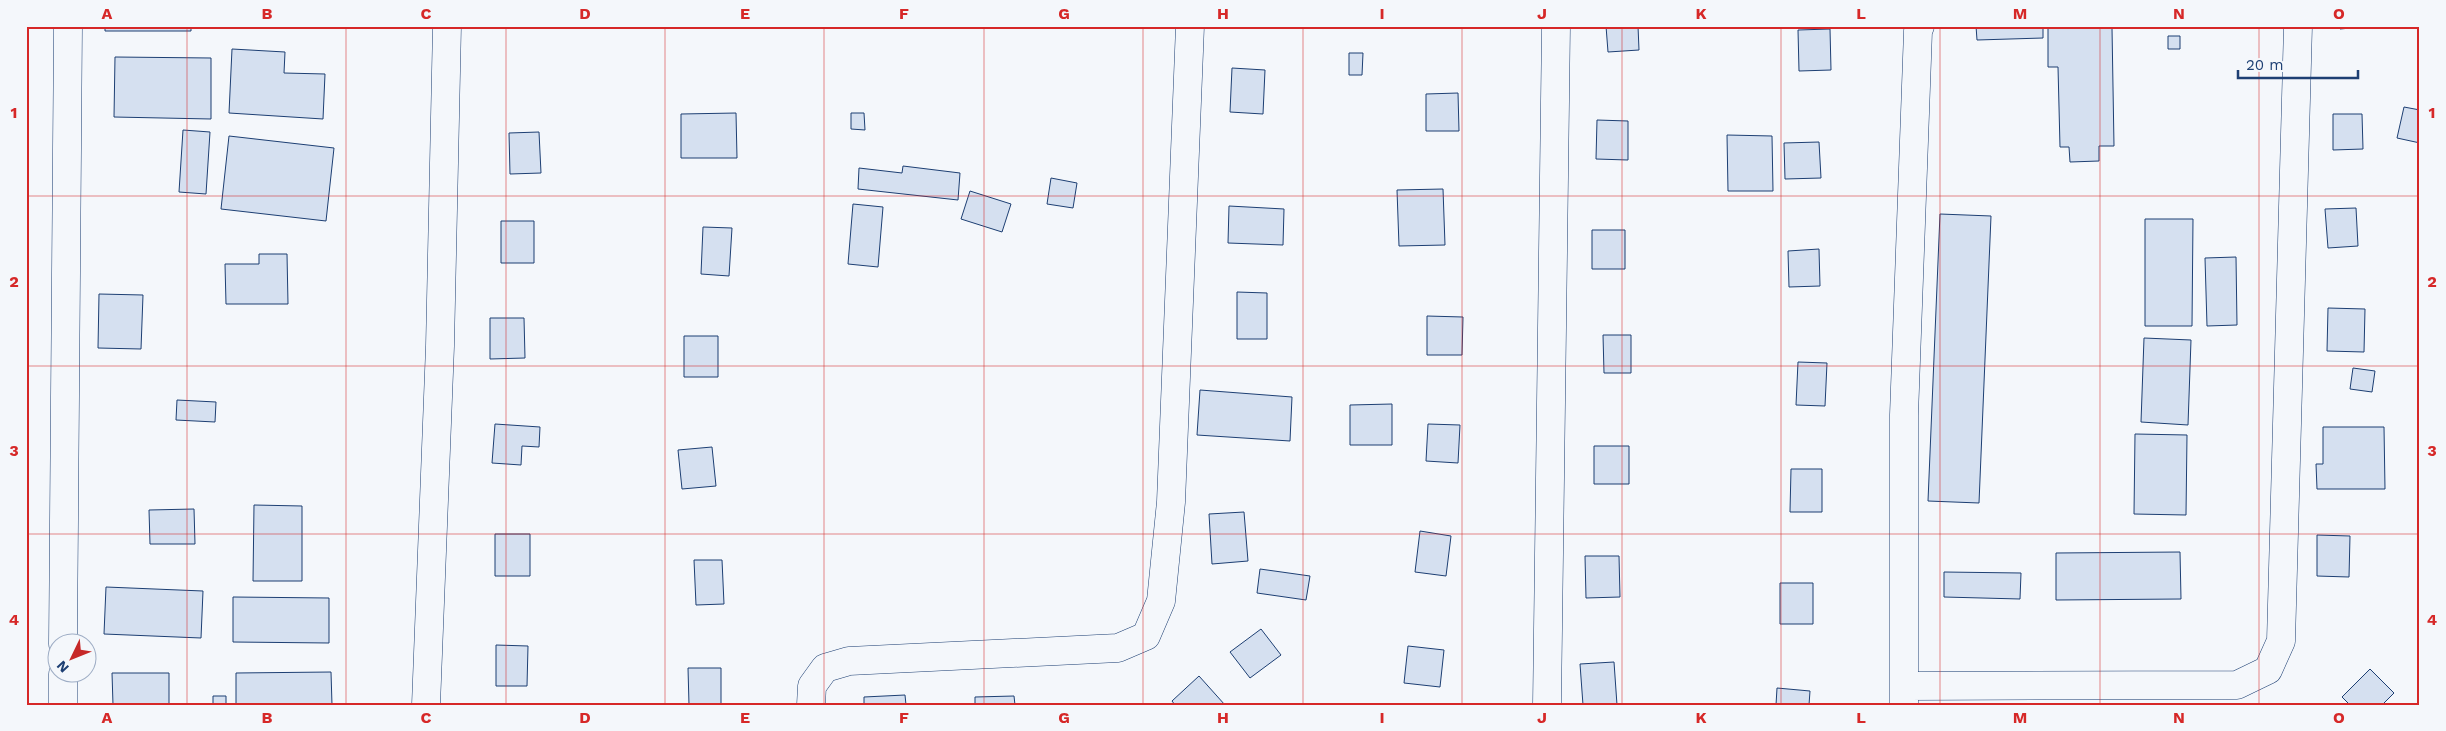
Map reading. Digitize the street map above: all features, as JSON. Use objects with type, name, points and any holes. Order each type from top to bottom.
[{"type":"street","points":[[63,634],[68,26]]},
{"type":"street","points":[[426,705],[440,346],[447,26]]},
{"type":"street","points":[[811,705],[812,686],[825,668],[849,661],[1118,648],[1146,636],[1161,602],[1171,502],[1190,26]]},
{"type":"street","points":[[1547,705],[1556,26]]},
{"type":"street","points":[[1920,26],[1918,31],[1904,415],[1905,696],[2237,685],[2268,670],[2281,641],[2298,26]]},
{"type":"street","points":[[63,684],[63,705]]},
{"type":"building","points":[[105,26],[191,26],[191,31],[105,31]]},
{"type":"building","points":[[1606,26],[1638,26],[1639,50],[1608,52]]},
{"type":"building","points":[[1976,26],[2043,26],[2043,38],[1977,40]]},
{"type":"building","points":[[2340,26],[2372,26],[2340,29]]},
{"type":"building","points":[[2048,28],[2112,28],[2114,146],[2099,146],[2099,161],[2070,162],[2069,147],[2060,147],[2058,67],[2048,67]]},
{"type":"building","points":[[1830,29],[1831,70],[1799,71],[1798,30]]},
{"type":"building","points":[[2168,36],[2180,36],[2180,49],[2168,49]]},
{"type":"building","points":[[232,49],[285,52],[284,73],[325,74],[323,119],[229,113]]},
{"type":"building","points":[[1349,53],[1363,53],[1362,75],[1349,75]]},
{"type":"building","points":[[115,57],[211,58],[211,119],[114,117]]},
{"type":"building","points":[[1232,68],[1265,70],[1263,114],[1230,112]]},
{"type":"building","points":[[1458,93],[1459,131],[1426,131],[1426,94]]},
{"type":"building","points":[[2404,107],[2420,110],[2420,143],[2397,138]]},
{"type":"building","points":[[736,113],[737,158],[681,158],[681,114]]},
{"type":"building","points":[[851,113],[864,113],[865,130],[851,129]]},
{"type":"building","points":[[2333,114],[2362,114],[2363,149],[2333,150]]},
{"type":"building","points":[[1597,120],[1628,121],[1628,160],[1596,159]]},
{"type":"building","points":[[183,130],[210,132],[206,194],[179,192]]},
{"type":"building","points":[[539,132],[541,173],[510,174],[509,133]]},
{"type":"building","points":[[1727,135],[1772,136],[1773,191],[1728,191]]},
{"type":"building","points":[[229,136],[334,148],[326,221],[221,209]]},
{"type":"building","points":[[1819,142],[1821,178],[1785,179],[1784,143]]},
{"type":"building","points":[[903,166],[960,173],[958,200],[858,189],[859,168],[902,173]]},
{"type":"building","points":[[1051,178],[1077,183],[1073,208],[1047,204]]},
{"type":"building","points":[[1443,189],[1445,245],[1399,246],[1397,190]]},
{"type":"building","points":[[970,191],[1011,204],[1002,232],[961,219]]},
{"type":"building","points":[[853,204],[883,207],[878,267],[848,264]]},
{"type":"building","points":[[1229,206],[1284,209],[1283,245],[1228,243]]},
{"type":"building","points":[[2356,208],[2358,246],[2328,248],[2325,209]]},
{"type":"building","points":[[1940,214],[1991,216],[1979,503],[1928,501]]},
{"type":"building","points":[[2145,219],[2193,219],[2192,326],[2145,326]]},
{"type":"building","points":[[501,221],[534,221],[534,263],[501,263]]},
{"type":"building","points":[[703,227],[732,228],[729,276],[701,274]]},
{"type":"building","points":[[1592,230],[1625,230],[1625,269],[1592,269]]},
{"type":"building","points":[[1819,249],[1820,286],[1789,287],[1788,251]]},
{"type":"building","points":[[259,254],[287,254],[288,304],[226,304],[225,264],[259,264]]},
{"type":"building","points":[[2236,257],[2237,325],[2207,326],[2205,258]]},
{"type":"building","points":[[1237,292],[1267,293],[1267,339],[1237,339]]},
{"type":"building","points":[[99,294],[143,295],[141,349],[98,348]]},
{"type":"building","points":[[2328,308],[2365,309],[2364,352],[2327,351]]},
{"type":"building","points":[[1427,316],[1463,317],[1462,355],[1427,355]]},
{"type":"building","points":[[490,318],[524,318],[525,358],[490,359]]},
{"type":"building","points":[[1603,335],[1631,335],[1631,373],[1604,373]]},
{"type":"building","points":[[684,336],[718,336],[718,377],[684,377]]},
{"type":"building","points":[[2144,338],[2191,340],[2188,425],[2141,422]]},
{"type":"building","points":[[1798,362],[1827,363],[1825,406],[1796,405]]},
{"type":"building","points":[[2353,368],[2375,371],[2372,392],[2350,389]]},
{"type":"building","points":[[1200,390],[1292,397],[1290,441],[1197,435]]},
{"type":"building","points":[[177,400],[216,402],[215,422],[176,420]]},
{"type":"building","points":[[1392,404],[1392,445],[1350,445],[1350,405]]},
{"type":"building","points":[[495,424],[540,427],[539,447],[522,446],[521,465],[492,463]]},
{"type":"building","points":[[1428,424],[1460,425],[1458,463],[1426,461]]},
{"type":"building","points":[[2323,427],[2384,427],[2385,489],[2317,489],[2316,464],[2323,464]]},
{"type":"building","points":[[2135,434],[2187,435],[2186,515],[2134,514]]},
{"type":"building","points":[[1594,446],[1629,446],[1629,484],[1594,484]]},
{"type":"building","points":[[712,447],[716,486],[682,489],[678,450]]},
{"type":"building","points":[[1791,469],[1822,469],[1822,512],[1790,512]]},
{"type":"building","points":[[254,505],[302,506],[302,581],[253,581]]},
{"type":"building","points":[[194,509],[195,544],[150,544],[149,510]]},
{"type":"building","points":[[1244,512],[1248,561],[1212,564],[1209,514]]},
{"type":"building","points":[[1420,531],[1451,536],[1446,576],[1415,572]]},
{"type":"building","points":[[495,534],[530,534],[530,576],[495,576]]},
{"type":"building","points":[[2317,535],[2350,536],[2349,577],[2317,576]]},
{"type":"building","points":[[2180,552],[2181,599],[2056,600],[2056,553]]},
{"type":"building","points":[[1585,556],[1619,556],[1620,597],[1586,598]]},
{"type":"building","points":[[694,560],[722,560],[724,604],[696,605]]},
{"type":"building","points":[[1260,569],[1310,576],[1306,600],[1257,593]]},
{"type":"building","points":[[1944,572],[2021,573],[2020,599],[1944,597]]},
{"type":"building","points":[[1780,583],[1813,583],[1813,624],[1780,624]]},
{"type":"building","points":[[106,587],[203,591],[201,638],[104,634]]},
{"type":"building","points":[[233,597],[329,598],[329,643],[233,642]]},
{"type":"building","points":[[1261,629],[1281,655],[1250,678],[1230,652]]},
{"type":"building","points":[[496,645],[528,646],[527,686],[496,686]]},
{"type":"building","points":[[1408,646],[1444,650],[1440,687],[1404,683]]},
{"type":"building","points":[[1614,662],[1617,705],[1583,705],[1580,664]]},
{"type":"building","points":[[688,668],[721,668],[721,705],[689,705]]},
{"type":"building","points":[[2370,669],[2394,693],[2382,705],[2350,705],[2342,697]]},
{"type":"building","points":[[331,672],[332,705],[236,705],[236,673]]},
{"type":"building","points":[[112,673],[169,673],[169,705],[113,705]]},
{"type":"building","points":[[1199,676],[1225,705],[1175,705],[1172,701]]},
{"type":"building","points":[[1777,688],[1810,691],[1809,705],[1776,705]]},
{"type":"building","points":[[905,695],[906,705],[864,705],[864,697]]},
{"type":"building","points":[[213,696],[226,696],[226,705],[213,705]]},
{"type":"building","points":[[1014,696],[1015,705],[975,705],[975,697]]}]
